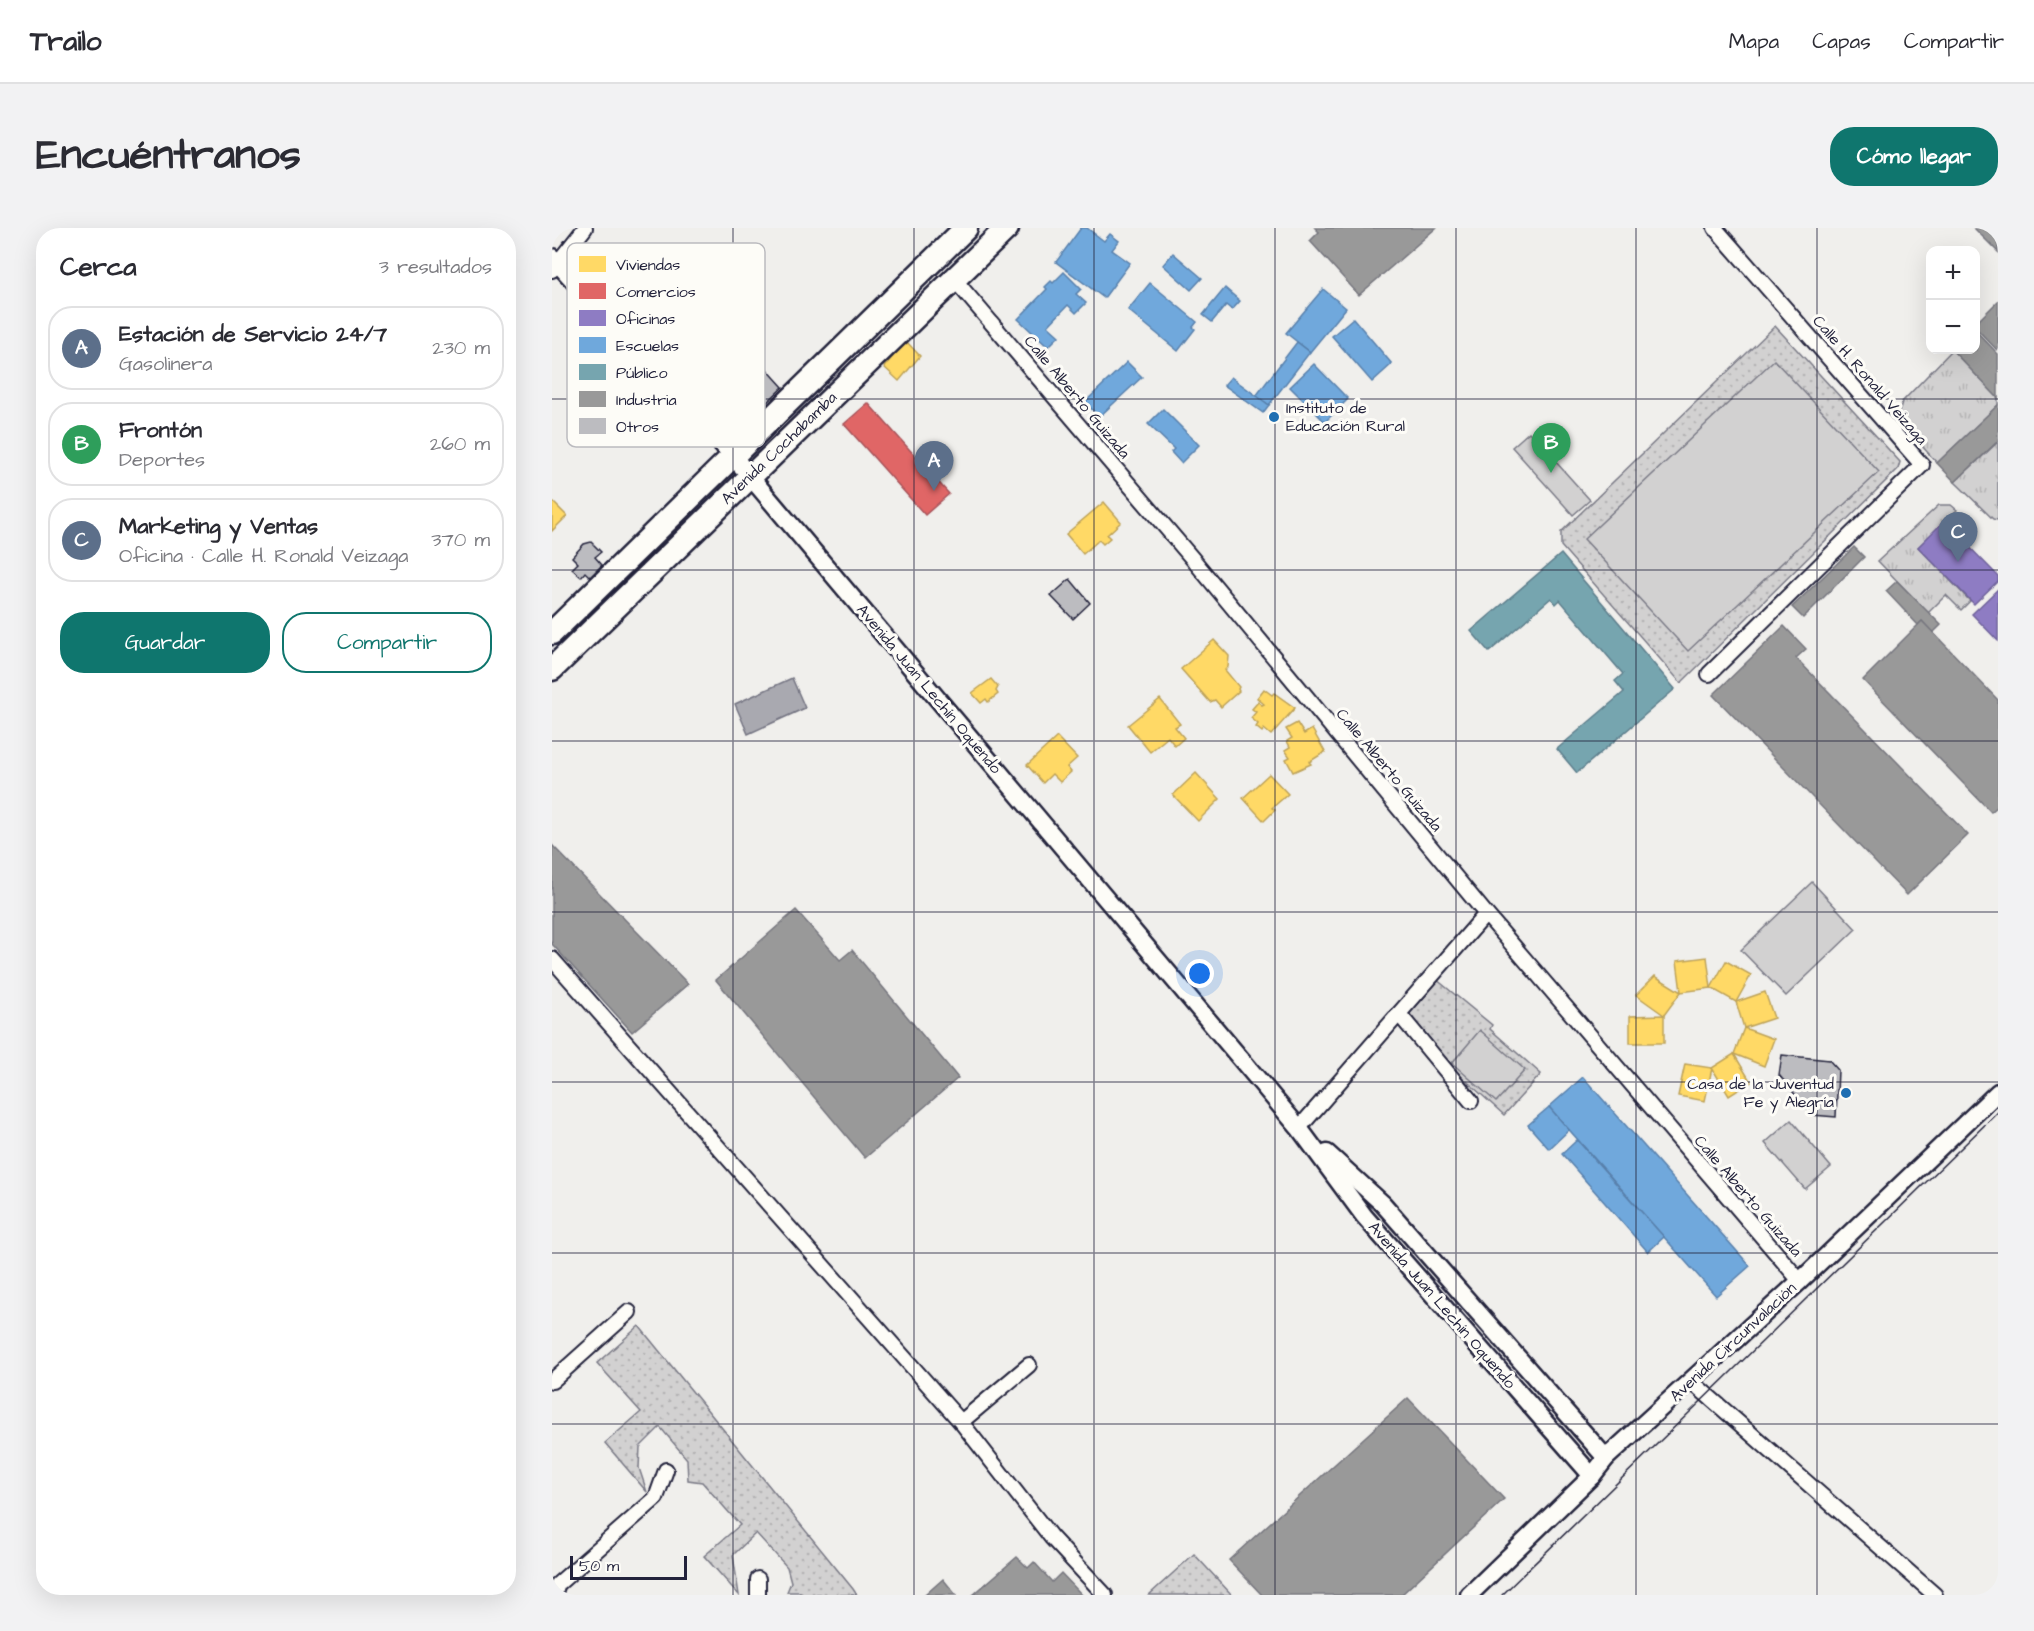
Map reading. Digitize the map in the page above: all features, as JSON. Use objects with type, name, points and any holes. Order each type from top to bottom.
[{"type":"main road","name":"Avenida Cochabamba","points":[[765,423],[966,228]]},
{"type":"main road","name":"Avenida Cochabamba","points":[[552,669],[1007,228]]},
{"type":"main road","name":"Avenida Cochabamba","points":[[552,633],[740,447]]},
{"type":"street","points":[[572,243],[585,228]]},
{"type":"street","name":"Calle H. Ronald Veizaga","points":[[1709,675],[1922,465],[1714,228]]},
{"type":"street","points":[[554,263],[567,248]]},
{"type":"street","name":"Avenida Juan Lechín Oquendo","points":[[554,263],[567,277]]},
{"type":"street","name":"Calle Alberto Guizada","points":[[954,279],[1191,556],[1486,914],[1800,1281]]},
{"type":"street","name":"Avenida Juan Lechín Oquendo","points":[[725,447],[1299,1128],[1364,1216],[1592,1476]]},
{"type":"street","points":[[1299,1128],[1486,914]]},
{"type":"street","points":[[552,959],[961,1422],[1052,1537],[1105,1595]]},
{"type":"street","points":[[1399,1014],[1471,1101]]},
{"type":"street","name":"Avenida Circunvalación","points":[[1469,1595],[1592,1476],[1606,1458],[1800,1281],[1998,1092]]},
{"type":"street","name":"Avenida Juan Lechín Oquendo","points":[[1299,1128],[1383,1203],[1606,1458]]},
{"type":"street","points":[[552,1381],[629,1312]]},
{"type":"street","points":[[961,1422],[1029,1365]]},
{"type":"street","points":[[1691,1381],[1935,1595]]},
{"type":"street","points":[[554,1595],[558,1584],[656,1498],[666,1470]]},
{"type":"street","points":[[758,1579],[758,1595]]},
{"type":"green space","points":[[1775,326],[1900,462],[1898,469],[1681,683],[1561,546],[1561,532]]},
{"type":"green space","points":[[1948,354],[1956,354],[1998,398],[1998,405],[1937,463],[1897,418],[1902,402]]},
{"type":"green space","points":[[1774,360],[1879,472],[1688,651],[1584,539]]},
{"type":"green space","points":[[1529,432],[1590,500],[1573,515],[1512,447]]},
{"type":"green space","points":[[1998,442],[1998,520],[1993,519],[1955,482]]},
{"type":"green space","points":[[1939,505],[1951,505],[1957,510],[1918,547],[1970,601],[1961,610],[1946,595],[1928,613],[1878,561]]},
{"type":"green space","points":[[1812,882],[1856,929],[1786,996],[1741,950]]},
{"type":"green space","points":[[1436,979],[1492,1025],[1490,1029],[1541,1074],[1504,1115],[1449,1065],[1411,1022],[1410,1011]]},
{"type":"green space","points":[[1480,1030],[1525,1070],[1496,1102],[1452,1063]]},
{"type":"green space","points":[[1791,1120],[1831,1167],[1805,1189],[1765,1143]]},
{"type":"green space","points":[[639,1326],[857,1595],[802,1595],[799,1592],[787,1592],[791,1582],[787,1567],[756,1533],[733,1555],[739,1595],[704,1556],[740,1525],[702,1482],[688,1480],[687,1459],[660,1427],[640,1447],[639,1468],[647,1492],[605,1443],[641,1412],[597,1363]]},
{"type":"green space","points":[[1194,1554],[1232,1595],[1149,1595]]},
{"type":"shaded area","points":[[792,678],[805,708],[748,734],[735,704]]},
{"type":"building: Viviendas","points":[[906,341],[920,356],[899,381],[884,367]]},
{"type":"building: Viviendas","points":[[552,501],[567,516],[552,531]]},
{"type":"building: Viviendas","points":[[1104,502],[1121,522],[1107,535],[1110,538],[1103,544],[1099,540],[1083,554],[1066,534]]},
{"type":"building: Viviendas","points":[[1214,640],[1229,656],[1228,667],[1225,670],[1239,687],[1239,691],[1221,707],[1215,700],[1210,702],[1181,669]]},
{"type":"building: Viviendas","points":[[991,679],[998,687],[996,691],[998,694],[988,702],[986,699],[981,703],[972,693]]},
{"type":"building: Viviendas","points":[[1264,689],[1272,695],[1274,693],[1295,708],[1271,735],[1264,729],[1262,732],[1256,727],[1258,724],[1251,718],[1256,712],[1252,709],[1258,702],[1264,704],[1257,698]]},
{"type":"building: Viviendas","points":[[1160,699],[1180,724],[1175,727],[1184,738],[1175,746],[1168,737],[1150,752],[1128,725]]},
{"type":"building: Viviendas","points":[[1297,723],[1304,734],[1312,729],[1325,752],[1309,762],[1311,764],[1293,772],[1286,759],[1290,757],[1285,750],[1290,747],[1287,741],[1292,738],[1286,729]]},
{"type":"building: Viviendas","points":[[1057,737],[1077,758],[1067,767],[1071,772],[1060,782],[1052,774],[1043,783],[1027,765]]},
{"type":"building: Viviendas","points":[[1196,773],[1220,799],[1198,821],[1173,795]]},
{"type":"building: Viviendas","points":[[1269,774],[1288,794],[1272,808],[1275,810],[1264,821],[1243,798]]},
{"type":"building: Viviendas","points":[[1707,957],[1711,988],[1681,992],[1677,961]]},
{"type":"building: Viviendas","points":[[1726,961],[1751,975],[1736,1002],[1711,988]]},
{"type":"building: Viviendas","points":[[1655,976],[1681,992],[1664,1015],[1636,995]]},
{"type":"building: Viviendas","points":[[1765,992],[1774,1018],[1744,1028],[1736,1002]]},
{"type":"building: Viviendas","points":[[1664,1015],[1664,1043],[1630,1043],[1630,1016]]},
{"type":"building: Viviendas","points":[[1744,1028],[1774,1039],[1764,1066],[1734,1054]]},
{"type":"building: Viviendas","points":[[1734,1054],[1751,1082],[1729,1096],[1712,1068]]},
{"type":"building: Viviendas","points":[[1685,1064],[1712,1068],[1705,1101],[1678,1096]]},
{"type":"building: Comercios","points":[[868,403],[949,494],[925,515],[844,424]]},
{"type":"building: Oficinas","points":[[1944,521],[1998,576],[1998,581],[1974,604],[1918,547]]},
{"type":"building: Oficinas","points":[[1998,589],[1998,641],[1972,614]]},
{"type":"building: Escuelas","points":[[1081,228],[1087,228],[1104,241],[1110,234],[1119,241],[1112,250],[1130,263],[1104,298],[1056,262]]},
{"type":"building: Escuelas","points":[[1173,253],[1202,278],[1191,290],[1163,265]]},
{"type":"building: Escuelas","points":[[1064,272],[1081,289],[1076,294],[1086,303],[1076,313],[1068,305],[1048,326],[1059,336],[1048,347],[1018,319],[1047,289],[1045,287],[1051,281],[1053,283]]},
{"type":"building: Escuelas","points":[[1150,283],[1197,322],[1193,327],[1195,329],[1178,351],[1128,310]]},
{"type":"building: Escuelas","points":[[1225,288],[1240,301],[1232,310],[1226,305],[1212,322],[1203,315]]},
{"type":"building: Escuelas","points":[[1323,289],[1346,308],[1310,352],[1286,333]]},
{"type":"building: Escuelas","points":[[1353,318],[1392,364],[1372,382],[1332,336]]},
{"type":"building: Escuelas","points":[[1297,342],[1310,352],[1269,405],[1256,396]]},
{"type":"building: Escuelas","points":[[1127,362],[1142,377],[1099,417],[1085,402]]},
{"type":"building: Escuelas","points":[[1314,364],[1348,399],[1325,422],[1290,387]]},
{"type":"building: Escuelas","points":[[1231,377],[1269,405],[1263,413],[1224,385]]},
{"type":"building: Escuelas","points":[[1163,409],[1199,445],[1181,463],[1171,452],[1174,449],[1148,424]]},
{"type":"building: Escuelas","points":[[1583,1077],[1750,1266],[1716,1296],[1549,1107]]},
{"type":"building: Escuelas","points":[[1549,1107],[1569,1130],[1549,1149],[1528,1125]]},
{"type":"building: Escuelas","points":[[1577,1140],[1664,1237],[1648,1252],[1562,1154]]},
{"type":"building: Público","points":[[1561,554],[1675,689],[1577,773],[1557,749],[1624,692],[1615,681],[1623,674],[1560,600],[1556,604],[1551,598],[1489,652],[1471,631]]},
{"type":"building: Industria","points":[[1315,228],[1436,228],[1359,295],[1310,241],[1319,232]]},
{"type":"building: Industria","points":[[1974,228],[1998,228],[1998,252]]},
{"type":"building: Industria","points":[[1998,301],[1997,350],[1980,332],[1980,319]]},
{"type":"building: Industria","points":[[1980,335],[1998,354],[1998,398],[1956,354],[1980,354]]},
{"type":"building: Industria","points":[[1998,405],[1998,441],[1955,482],[1937,463]]},
{"type":"building: Industria","points":[[1854,547],[1864,557],[1803,618],[1792,607]]},
{"type":"building: Industria","points":[[1897,581],[1941,625],[1933,633],[1922,621],[1918,625],[1886,591]]},
{"type":"building: Industria","points":[[1922,621],[1998,700],[1998,806],[1991,812],[1863,680]]},
{"type":"building: Industria","points":[[1784,626],[1806,649],[1796,658],[1968,835],[1907,895],[1713,695]]},
{"type":"building: Industria","points":[[552,845],[688,984],[632,1032],[552,944]]},
{"type":"building: Industria","points":[[796,910],[840,960],[852,950],[958,1078],[865,1158],[716,980]]},
{"type":"building: Industria","points":[[1408,1398],[1504,1499],[1401,1595],[1262,1595],[1229,1560]]},
{"type":"building: Industria","points":[[1017,1557],[1028,1568],[1034,1562],[1052,1582],[1061,1573],[1082,1595],[973,1595]]},
{"type":"building: Industria","points":[[943,1579],[956,1595],[925,1595]]},
{"type":"building: Otros","points":[[765,367],[783,387],[765,404]]},
{"type":"building: Otros","points":[[591,542],[601,552],[595,557],[602,565],[590,577],[585,572],[581,577],[572,569],[578,563],[572,557],[584,544]]},
{"type":"building: Otros","points":[[1070,579],[1090,603],[1073,619],[1051,596]]},
{"type":"building: Otros","points":[[1782,1055],[1829,1060],[1838,1070],[1836,1117],[1812,1115],[1779,1075]]},
{"type":"tram line","points":[[1502,1595],[1998,1112]]},
{"type":"place","name":"Instituto de Educación Rural","points":[[1274,417]]},
{"type":"place","name":"Frontón","points":[[1551,473]]},
{"type":"place","name":"Estación de Servicio 24/7","points":[[934,491]]},
{"type":"place","name":"Marketing y Ventas","points":[[1958,562]]},
{"type":"place","name":"Casa de la Juventud Fe y Alegría","points":[[1846,1093]]}]
